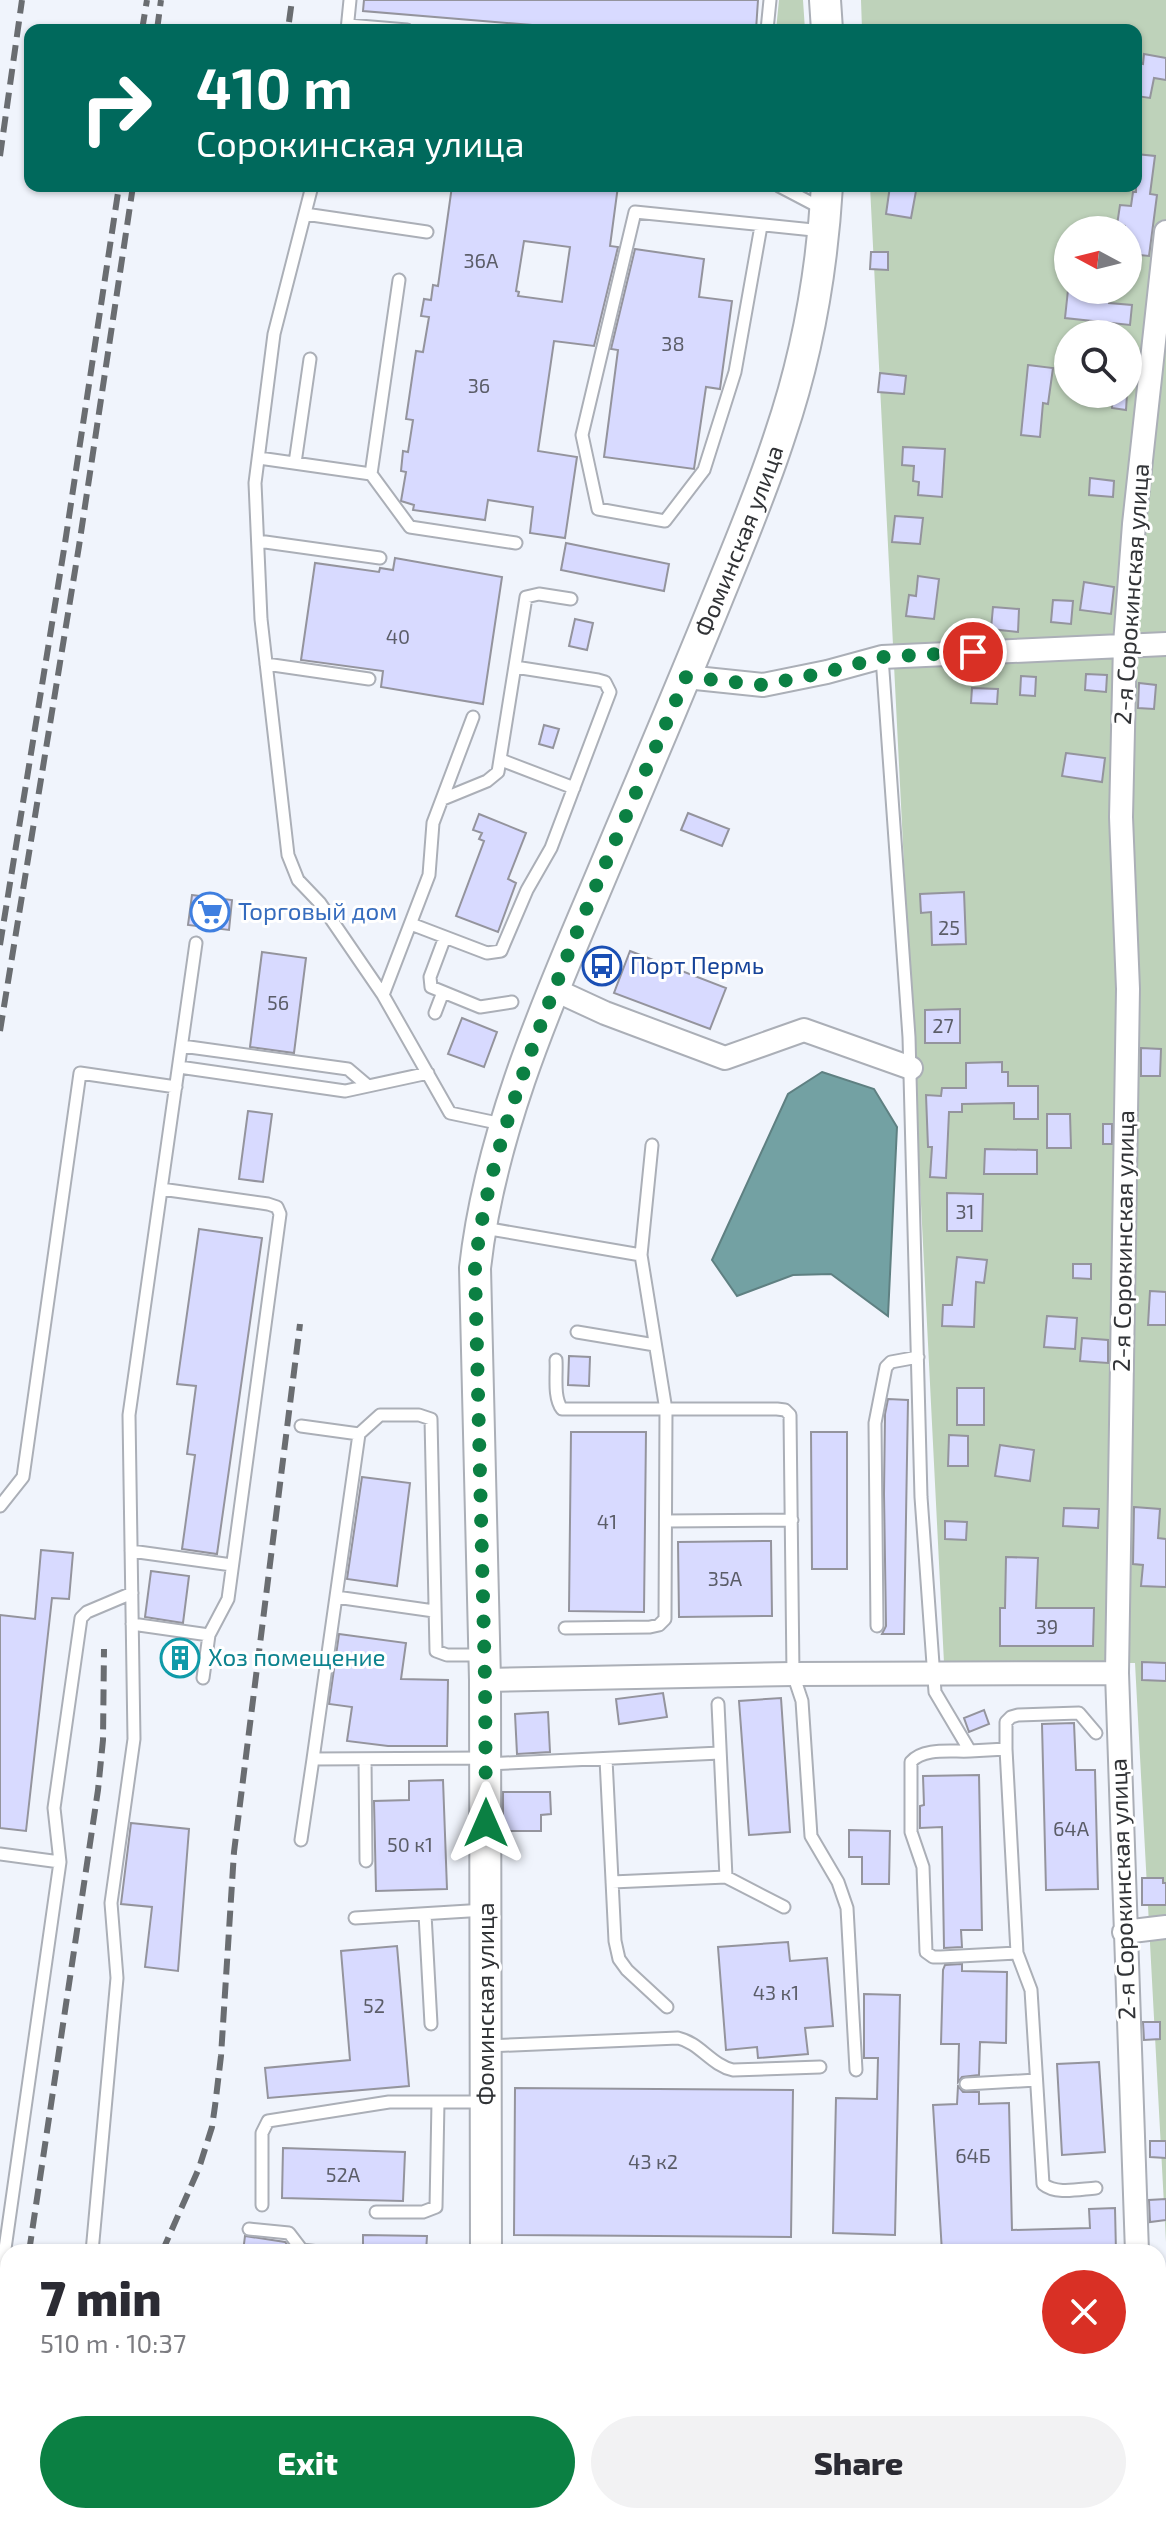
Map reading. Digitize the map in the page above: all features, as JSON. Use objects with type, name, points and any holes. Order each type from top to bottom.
[{"type":"street","points":[[825,0],[827,24]]},
{"type":"street","name":"Фоминская улица","points":[[486,2244],[485,1668],[475,1268],[480,1228],[506,1125],[553,989],[686,677],[781,433],[808,327],[825,209]]},
{"type":"street","name":"2-я Сорокинская улица","points":[[1137,2244],[1117,1673],[1128,989],[1121,817],[1125,644],[1134,524],[1166,232]]},
{"type":"street","points":[[686,677],[763,685],[882,657],[1166,644]]},
{"type":"street","points":[[553,989],[605,1013],[725,1058],[804,1030],[911,1068]]},
{"type":"street","points":[[485,1668],[793,1674],[1117,1673]]},
{"type":"street","points":[[1124,1932],[1166,1927]]},
{"type":"lane","points":[[348,24],[350,0]]},
{"type":"lane","points":[[768,24],[770,0]]},
{"type":"lane","points":[[310,192],[274,334],[255,483],[261,619],[288,855],[298,880],[320,903],[383,995],[450,1113],[506,1125]]},
{"type":"lane","points":[[791,192],[825,209]]},
{"type":"lane","points":[[761,226],[735,372],[704,470],[665,521],[598,509],[582,435],[635,212],[761,226],[825,209]]},
{"type":"lane","points":[[305,214],[427,232]]},
{"type":"lane","points":[[399,280],[371,474],[410,527],[516,543]]},
{"type":"lane","points":[[295,463],[310,359]]},
{"type":"lane","points":[[259,458],[371,474]]},
{"type":"lane","points":[[258,541],[380,558]]},
{"type":"lane","points":[[443,799],[493,777],[501,760],[526,597],[539,594],[571,599]]},
{"type":"lane","points":[[882,657],[911,1068],[921,1497],[933,1673],[935,1692],[970,1751]]},
{"type":"lane","points":[[266,664],[369,679]]},
{"type":"lane","points":[[411,924],[487,953],[501,951],[527,890],[551,848],[608,699],[608,686],[598,680],[515,667]]},
{"type":"lane","points":[[383,995],[429,875],[433,823],[473,717]]},
{"type":"lane","points":[[501,760],[574,788]]},
{"type":"lane","points":[[445,937],[429,983],[434,989],[480,1007],[512,1002]]},
{"type":"lane","points":[[93,2244],[117,1978],[111,1903],[134,1739],[129,1415],[196,943]]},
{"type":"lane","points":[[435,1013],[443,992]]},
{"type":"lane","points":[[182,1046],[348,1069],[368,1086]]},
{"type":"lane","points":[[179,1067],[345,1091],[428,1073]]},
{"type":"lane","points":[[0,1506],[23,1477],[80,1073],[176,1087]]},
{"type":"lane","points":[[565,1628],[659,1625],[665,1619],[666,1410],[641,1255],[652,1145]]},
{"type":"lane","points":[[161,1189],[268,1204],[277,1207],[280,1214],[228,1599],[209,1635],[203,1678]]},
{"type":"lane","points":[[480,1228],[641,1255]]},
{"type":"lane","points":[[577,1332],[655,1345]]},
{"type":"lane","points":[[877,1626],[875,1423],[886,1367],[891,1362],[918,1357]]},
{"type":"lane","points":[[556,1360],[557,1397],[562,1409],[785,1410],[790,1415],[793,1674],[802,1701],[811,1836],[838,1882],[847,1908],[856,2070]]},
{"type":"lane","points":[[301,1840],[359,1434],[380,1415],[419,1415],[431,1419],[436,1651],[485,1668]]},
{"type":"lane","points":[[301,1426],[359,1434]]},
{"type":"lane","points":[[666,1521],[792,1520]]},
{"type":"lane","points":[[131,1551],[232,1565]]},
{"type":"lane","points":[[6,2244],[60,1862],[54,1808],[81,1618],[87,1612],[132,1593]]},
{"type":"lane","points":[[336,1597],[434,1611]]},
{"type":"lane","points":[[132,1624],[209,1635]]},
{"type":"lane","points":[[718,1704],[726,1877]]},
{"type":"lane","points":[[1096,1733],[1079,1713],[1018,1715],[1006,1722],[1017,1953],[1031,1990],[1043,2184],[1048,2189],[1057,2190],[1096,2188]]},
{"type":"lane","points":[[1006,1749],[917,1755],[911,1762],[911,1832],[923,1867],[926,1952],[933,1957],[1017,1953]]},
{"type":"lane","points":[[313,1759],[486,1761],[720,1753]]},
{"type":"lane","points":[[365,1759],[366,1861]]},
{"type":"lane","points":[[606,1759],[615,1941],[619,1959],[667,2007]]},
{"type":"lane","points":[[0,1854],[60,1862]]},
{"type":"lane","points":[[612,1882],[726,1877],[784,1907]]},
{"type":"lane","points":[[355,1918],[486,1910]]},
{"type":"lane","points":[[425,1914],[431,2024]]},
{"type":"lane","points":[[486,2046],[678,2038],[690,2041],[722,2067],[733,2070],[820,2067]]},
{"type":"lane","points":[[966,2084],[1036,2080]]},
{"type":"lane","points":[[262,2205],[262,2133],[268,2121],[389,2102],[486,2102]]},
{"type":"lane","points":[[376,2212],[423,2212],[436,2207],[438,2102]]},
{"type":"lane","points":[[249,2229],[289,2233],[297,2244]]},
{"type":"green space","points":[[779,0],[803,0],[805,24],[777,24]]},
{"type":"green space","points":[[861,0],[1166,0],[1166,2242],[1135,1663],[944,1663],[870,192],[1142,192],[1142,24],[862,24]]},
{"type":"water","points":[[822,1072],[874,1089],[897,1127],[888,1316],[831,1274],[793,1275],[737,1296],[712,1260],[788,1094]]},
{"type":"building","points":[[364,0],[758,0],[756,24],[520,24],[363,11]]},
{"type":"building","points":[[1144,54],[1166,58],[1166,80],[1154,78],[1150,98],[1142,97]]},
{"type":"building","points":[[1142,155],[1155,156],[1150,194],[1157,195],[1149,256],[1142,255],[1142,216],[1118,216],[1120,205],[1131,206],[1133,192],[1142,192]]},
{"type":"building","points":[[451,192],[617,192],[610,246],[618,247],[594,346],[554,341],[538,451],[577,457],[565,538],[530,533],[533,507],[488,500],[485,520],[413,510],[414,505],[401,501],[406,472],[401,471],[403,451],[408,452],[413,420],[406,419],[416,351],[423,352],[429,317],[421,316],[424,299],[431,300],[433,285],[438,286]],"holes":[[[524,241],[570,247],[562,302],[518,296],[519,292],[516,291]]]},
{"type":"building","points":[[889,192],[916,192],[911,218],[886,214]]},
{"type":"building","points":[[635,249],[704,259],[699,297],[732,301],[720,389],[706,387],[694,469],[604,457],[618,350],[611,349]]},
{"type":"building","points":[[871,252],[888,252],[888,270],[870,269]]},
{"type":"building","points":[[1066,304],[1132,305],[1130,320],[1065,318]]},
{"type":"building","points":[[1028,365],[1053,368],[1048,404],[1043,403],[1040,437],[1021,435]]},
{"type":"building","points":[[880,373],[906,376],[904,394],[878,392]]},
{"type":"building","points":[[903,447],[945,449],[942,497],[918,495],[919,482],[913,481],[914,466],[902,465]]},
{"type":"building","points":[[1090,478],[1114,481],[1113,497],[1089,495]]},
{"type":"building","points":[[895,516],[923,518],[920,544],[892,542]]},
{"type":"building","points":[[566,543],[669,564],[664,591],[561,570]]},
{"type":"building","points":[[395,558],[502,577],[483,704],[381,687],[383,671],[301,660],[315,563],[379,572],[380,568],[393,570]]},
{"type":"building","points":[[918,576],[939,579],[934,619],[906,616],[909,595],[916,596]]},
{"type":"building","points":[[1084,582],[1114,587],[1111,614],[1080,610]]},
{"type":"building","points":[[1053,600],[1073,601],[1071,624],[1051,622]]},
{"type":"building","points":[[993,607],[1019,609],[1018,632],[991,629]]},
{"type":"building","points":[[575,619],[593,623],[587,650],[569,646]]},
{"type":"building","points":[[1086,674],[1107,675],[1106,692],[1085,690]]},
{"type":"building","points":[[1021,676],[1036,677],[1035,696],[1020,695]]},
{"type":"building","points":[[1139,683],[1156,685],[1154,709],[1138,708]]},
{"type":"building","points":[[972,688],[998,689],[997,704],[971,703]]},
{"type":"building","points":[[544,725],[559,729],[553,748],[539,744]]},
{"type":"building","points":[[1066,753],[1105,758],[1102,782],[1062,776]]},
{"type":"building","points":[[688,813],[729,829],[722,846],[681,830]]},
{"type":"building","points":[[479,814],[526,833],[508,879],[516,883],[498,932],[456,916],[484,841],[479,839],[482,833],[473,830]]},
{"type":"building","points":[[964,892],[966,944],[932,945],[931,912],[921,913],[920,894]]},
{"type":"building","name":"Торговый дом","points":[[192,895],[232,900],[229,930],[188,925]]},
{"type":"building","points":[[630,951],[726,988],[710,1029],[614,993]]},
{"type":"building","points":[[262,952],[306,958],[294,1053],[250,1047]]},
{"type":"building","points":[[960,1009],[960,1043],[925,1043],[925,1010]]},
{"type":"building","points":[[462,1018],[497,1032],[484,1067],[448,1054]]},
{"type":"building","points":[[1141,1048],[1161,1049],[1160,1076],[1141,1076]]},
{"type":"building","points":[[1002,1062],[1002,1072],[1008,1072],[1008,1086],[1038,1086],[1038,1119],[1014,1119],[1014,1103],[962,1104],[962,1112],[949,1112],[946,1178],[930,1177],[932,1147],[928,1147],[926,1095],[941,1096],[942,1088],[966,1088],[966,1063]]},
{"type":"building","points":[[248,1111],[272,1114],[263,1182],[239,1179]]},
{"type":"building","points":[[1047,1114],[1070,1114],[1071,1148],[1047,1148]]},
{"type":"building","points":[[1103,1124],[1112,1124],[1112,1144],[1103,1144]]},
{"type":"building","points":[[985,1149],[1037,1150],[1037,1174],[984,1174]]},
{"type":"building","points":[[947,1193],[983,1194],[982,1231],[947,1231]]},
{"type":"building","points":[[199,1229],[262,1238],[217,1554],[182,1549],[195,1455],[187,1454],[196,1386],[177,1384]]},
{"type":"building","points":[[957,1257],[987,1260],[984,1283],[976,1282],[974,1327],[942,1326],[943,1305],[952,1305]]},
{"type":"building","points":[[1073,1264],[1091,1264],[1091,1279],[1073,1278]]},
{"type":"building","points":[[1150,1291],[1166,1292],[1166,1325],[1148,1325]]},
{"type":"building","points":[[1047,1316],[1077,1318],[1075,1349],[1044,1347]]},
{"type":"building","points":[[1082,1338],[1108,1340],[1108,1363],[1080,1361]]},
{"type":"building","points":[[569,1356],[590,1357],[589,1386],[568,1385]]},
{"type":"building","points":[[957,1388],[984,1388],[984,1425],[957,1425]]},
{"type":"building","points":[[888,1399],[908,1400],[904,1634],[882,1634],[886,1626],[884,1494]]},
{"type":"building","points":[[571,1432],[646,1432],[644,1612],[569,1611]]},
{"type":"building","points":[[811,1432],[847,1432],[847,1569],[812,1569]]},
{"type":"building","points":[[949,1435],[968,1436],[968,1466],[948,1466]]},
{"type":"building","points":[[1000,1445],[1034,1450],[1030,1481],[995,1476]]},
{"type":"building","points":[[362,1477],[410,1483],[397,1586],[347,1579]]},
{"type":"building","points":[[1134,1507],[1160,1509],[1158,1538],[1166,1539],[1166,1587],[1141,1586],[1143,1565],[1133,1564]]},
{"type":"building","points":[[1064,1508],[1099,1509],[1098,1528],[1063,1526]]},
{"type":"building","points":[[945,1521],[967,1522],[966,1540],[945,1539]]},
{"type":"building","points":[[771,1541],[772,1616],[679,1617],[678,1542]]},
{"type":"building","points":[[41,1550],[73,1553],[69,1599],[52,1598],[26,1831],[0,1828],[0,1615],[35,1619]]},
{"type":"building","points":[[1006,1557],[1038,1558],[1036,1608],[1094,1608],[1093,1646],[1000,1646],[1000,1608],[1005,1608]]},
{"type":"building","points":[[151,1571],[189,1576],[183,1623],[145,1617]]},
{"type":"building","points":[[339,1634],[406,1643],[401,1679],[448,1680],[447,1746],[388,1746],[347,1741],[352,1707],[329,1704]]},
{"type":"building","name":"Хоз помещение","points":[[167,1648],[196,1650],[194,1669],[164,1667]]},
{"type":"building","points":[[1142,1662],[1166,1663],[1166,1681],[1142,1680]]},
{"type":"building","points":[[663,1693],[667,1717],[619,1724],[616,1699]]},
{"type":"building","points":[[781,1698],[790,1832],[749,1835],[739,1701]]},
{"type":"building","points":[[984,1710],[989,1724],[969,1732],[964,1718]]},
{"type":"building","points":[[548,1712],[550,1752],[517,1754],[515,1714]]},
{"type":"building","points":[[1074,1723],[1076,1770],[1095,1770],[1098,1889],[1046,1890],[1042,1724]]},
{"type":"building","points":[[979,1775],[982,1930],[961,1930],[962,1947],[944,1948],[942,1827],[920,1828],[920,1806],[924,1805],[923,1776]]},
{"type":"building","points":[[443,1780],[447,1889],[376,1891],[374,1801],[409,1800],[409,1781]]},
{"type":"building","points":[[503,1792],[550,1792],[551,1814],[541,1815],[541,1831],[503,1831]]},
{"type":"building","points":[[131,1823],[189,1829],[178,1971],[145,1967],[152,1907],[121,1904]]},
{"type":"building","points":[[849,1830],[890,1831],[889,1884],[862,1884],[862,1857],[849,1857]]},
{"type":"building","points":[[1142,1878],[1163,1878],[1163,1883],[1166,1883],[1166,1905],[1142,1905]]},
{"type":"building","points":[[788,1942],[790,1961],[827,1958],[833,2026],[805,2028],[808,2054],[758,2058],[757,2047],[726,2050],[718,1947]]},
{"type":"building","points":[[397,1946],[409,2086],[268,2098],[265,2068],[350,2060],[341,1951]]},
{"type":"building","points":[[962,1964],[962,1971],[1007,1972],[1006,2043],[980,2042],[979,2075],[962,2077],[958,2082],[959,2044],[941,2044],[943,1970],[945,1965]]},
{"type":"building","points":[[864,1994],[900,1995],[895,2235],[833,2233],[836,2098],[877,2099],[878,2058],[864,2058]]},
{"type":"building","points":[[1143,2022],[1160,2022],[1160,2039],[1144,2040]]},
{"type":"building","points":[[1099,2062],[1105,2152],[1062,2155],[1057,2064]]},
{"type":"building","points":[[958,2086],[963,2092],[979,2092],[979,2104],[1009,2103],[1012,2230],[1090,2228],[1089,2209],[1115,2208],[1116,2244],[942,2244],[933,2105],[957,2104]]},
{"type":"building","points":[[515,2088],[793,2090],[791,2237],[514,2235]]},
{"type":"building","points":[[1150,2141],[1166,2141],[1166,2158],[1150,2157]]},
{"type":"building","points":[[283,2148],[405,2152],[403,2201],[282,2198]]},
{"type":"building","points":[[1166,2199],[1166,2220],[1150,2222],[1149,2200]]},
{"type":"building","points":[[363,2235],[427,2236],[426,2244],[363,2244]]},
{"type":"building","points":[[245,2236],[287,2244],[244,2244]]},
{"type":"railway","points":[[0,156],[22,0]]},
{"type":"railway","points":[[143,24],[147,0]]},
{"type":"railway","points":[[158,24],[161,0]]},
{"type":"railway","points":[[289,22],[292,0]]},
{"type":"railway","points":[[0,945],[118,192]]},
{"type":"railway","points":[[0,1031],[79,546],[132,192]]},
{"type":"railway","points":[[166,2244],[199,2168],[212,2127],[221,2056],[234,1852],[300,1324]]},
{"type":"railway","points":[[30,2244],[98,1790],[103,1740],[104,1649]]},
{"type":"place","name":"Торговый дом","points":[[210,912]]},
{"type":"place","name":"Порт Пермь","points":[[602,966]]},
{"type":"place","name":"Хоз помещение","points":[[180,1658]]},
{"type":"route","points":[[486,1823],[475,1268],[480,1228],[506,1125],[566,957],[686,677],[763,685],[882,657],[973,652]]}]
